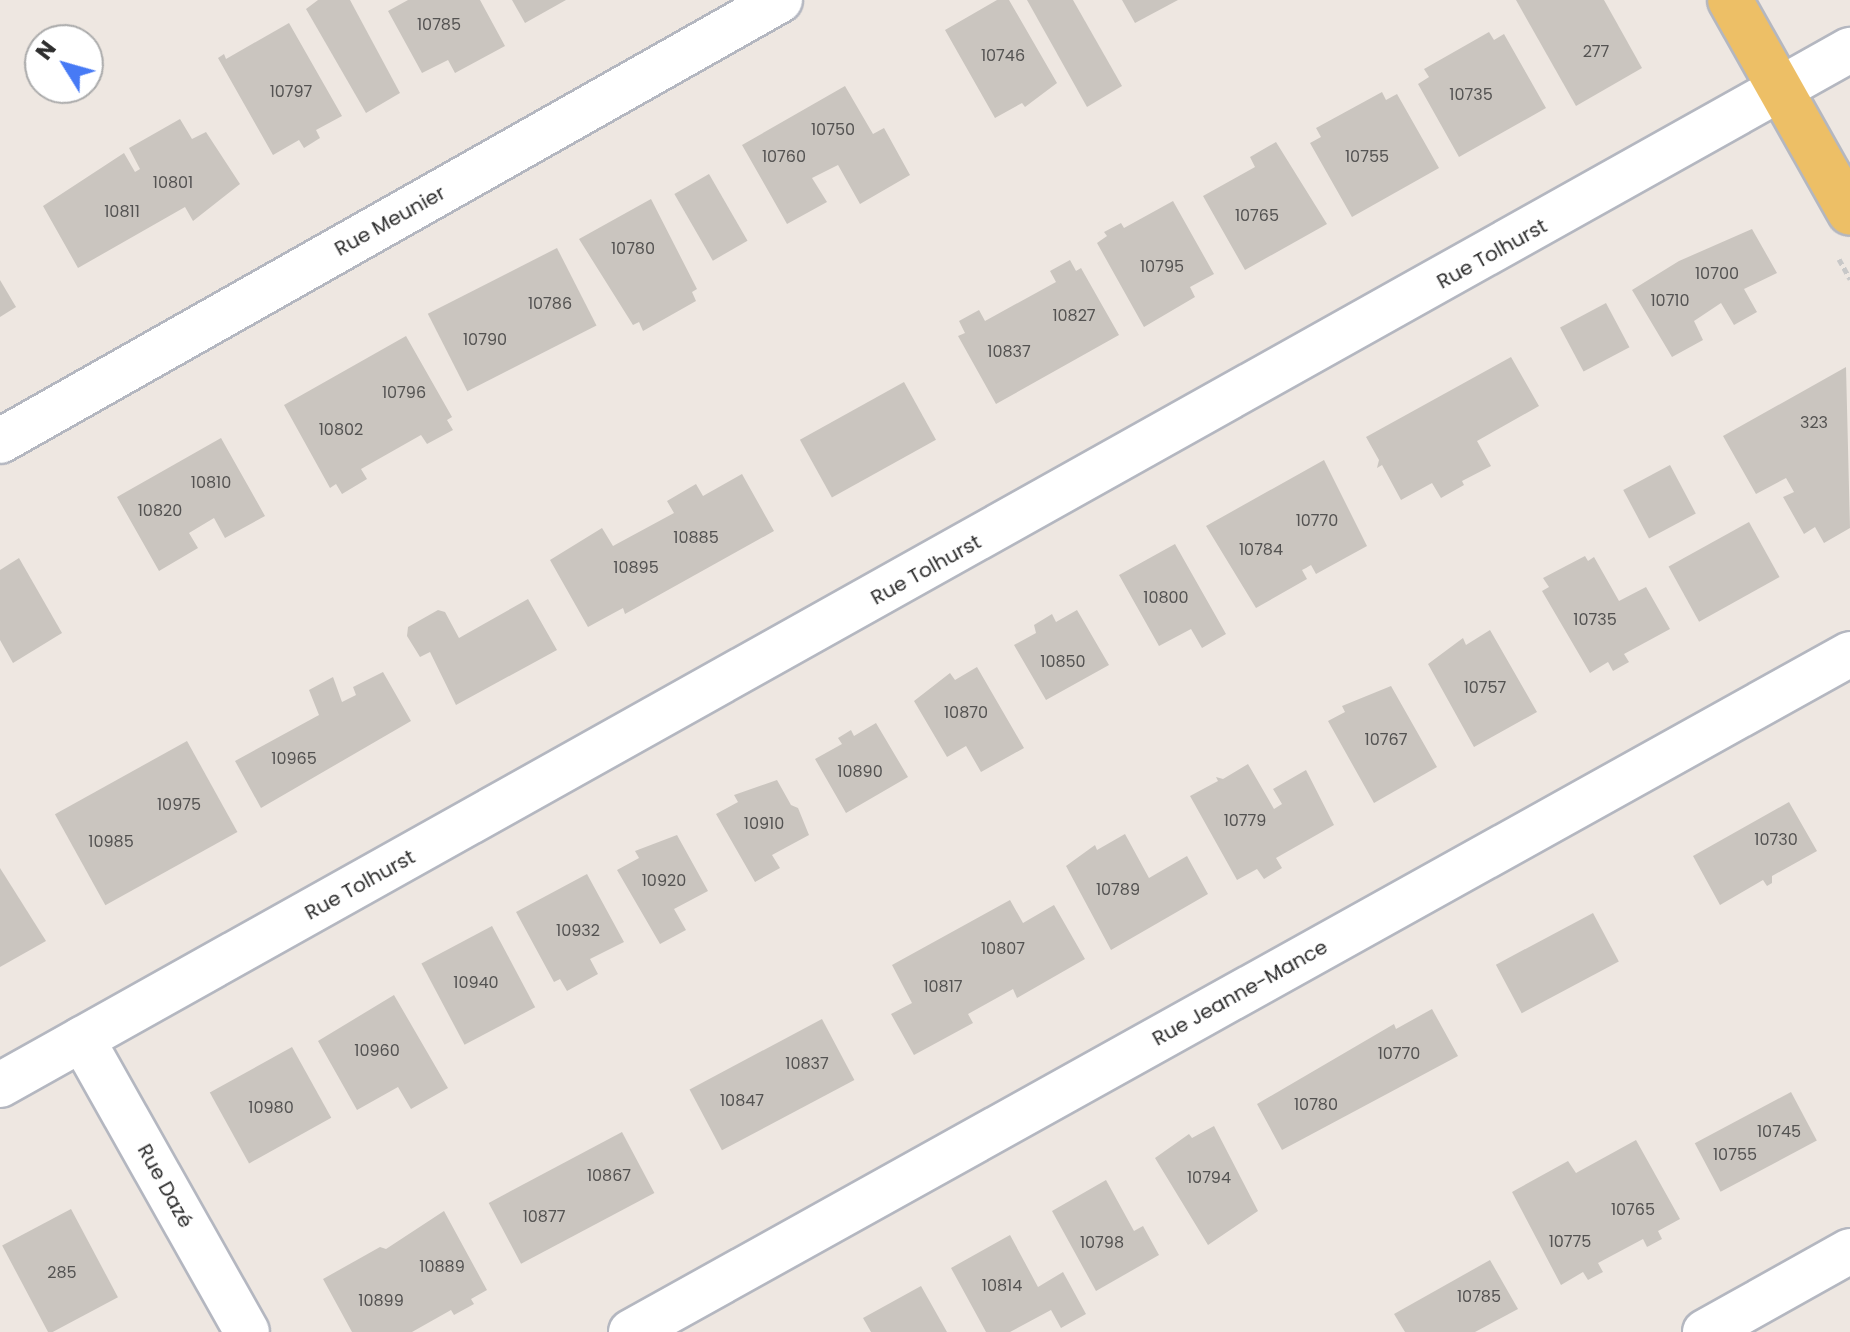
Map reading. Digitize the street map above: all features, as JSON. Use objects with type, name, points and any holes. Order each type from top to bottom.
[{"type":"main road","points":[[1730,0],[1850,213]]},
{"type":"street","name":"Rue Meunier","points":[[0,441],[780,0]]},
{"type":"street","name":"Rue Tolhurst","points":[[0,1085],[1850,50]]},
{"type":"street","name":"Rue Jeanne-Mance","points":[[631,1332],[1850,654]]},
{"type":"street","name":"Rue Dazé","points":[[82,1039],[247,1332]]},
{"type":"street","points":[[1705,1332],[1850,1251]]},
{"type":"building","points":[[318,0],[350,0],[400,93],[366,113],[306,9]]},
{"type":"building","points":[[408,0],[480,0],[505,46],[455,73],[448,60],[422,73],[388,11]]},
{"type":"building","points":[[512,0],[566,0],[525,23]]},
{"type":"building","points":[[997,0],[1009,0],[1057,83],[1025,107],[1022,103],[995,118],[945,30]]},
{"type":"building","points":[[1027,0],[1073,0],[1122,86],[1087,107]]},
{"type":"building","points":[[1122,0],[1178,0],[1135,23]]},
{"type":"building","points":[[1516,0],[1604,0],[1642,68],[1576,106]]},
{"type":"building","points":[[289,23],[342,116],[316,130],[320,138],[304,148],[299,140],[273,155],[218,58],[224,54],[226,59]]},
{"type":"building","points":[[1489,32],[1494,40],[1504,34],[1546,108],[1459,157],[1418,84],[1429,77],[1424,69]]},
{"type":"building","points":[[845,86],[873,134],[884,128],[910,175],[860,204],[838,165],[812,178],[827,202],[787,224],[742,145]]},
{"type":"building","points":[[1382,92],[1386,100],[1397,94],[1439,168],[1352,217],[1310,143],[1321,137],[1316,128]]},
{"type":"building","points":[[180,119],[192,139],[206,132],[240,184],[193,221],[185,207],[78,268],[43,206],[124,153],[135,172],[140,169],[129,148]]},
{"type":"building","points":[[1276,142],[1327,224],[1245,270],[1203,196],[1255,167],[1250,157]]},
{"type":"building","points":[[709,174],[748,241],[713,261],[674,194]]},
{"type":"building","points":[[651,199],[697,289],[692,292],[696,301],[643,331],[639,322],[633,325],[579,239]]},
{"type":"building","points":[[1173,201],[1214,274],[1190,287],[1195,297],[1144,327],[1097,243],[1107,236],[1104,232],[1121,223],[1124,228]]},
{"type":"building","points":[[1752,229],[1777,273],[1744,289],[1757,312],[1734,325],[1721,303],[1694,321],[1703,340],[1672,357],[1632,290],[1679,261]]},
{"type":"building","points":[[557,248],[596,326],[467,391],[428,314]]},
{"type":"building","points":[[1070,260],[1076,271],[1081,268],[1119,335],[996,404],[958,336],[965,333],[959,321],[979,310],[985,321],[1056,282],[1050,271]]},
{"type":"building","points":[[0,280],[16,307],[0,317]]},
{"type":"building","points":[[1606,303],[1629,347],[1584,372],[1560,327]]},
{"type":"building","points":[[406,336],[452,417],[447,420],[453,430],[427,444],[421,435],[361,469],[367,479],[342,494],[336,484],[330,488],[284,405]]},
{"type":"building","points":[[1511,357],[1539,406],[1477,441],[1491,466],[1462,481],[1464,485],[1441,498],[1432,483],[1401,500],[1382,465],[1377,468],[1379,460],[1366,437]]},
{"type":"building","points":[[1846,367],[1850,528],[1824,543],[1815,527],[1804,534],[1783,497],[1794,492],[1786,478],[1756,494],[1723,436]]},
{"type":"building","points":[[904,382],[936,440],[832,497],[800,440]]},
{"type":"building","points":[[221,438],[265,516],[225,538],[214,518],[189,533],[198,548],[159,571],[117,497]]},
{"type":"building","points":[[1324,460],[1367,546],[1316,574],[1311,565],[1302,570],[1307,579],[1256,608],[1206,526]]},
{"type":"building","points":[[1670,465],[1696,514],[1649,538],[1623,490]]},
{"type":"building","points":[[742,474],[774,531],[625,614],[623,608],[588,627],[550,560],[602,528],[613,546],[674,513],[667,501],[696,484],[703,496]]},
{"type":"building","points":[[1749,522],[1780,577],[1699,622],[1669,567]]},
{"type":"building","points":[[1175,544],[1226,634],[1202,648],[1191,629],[1159,646],[1119,575]]},
{"type":"building","points":[[1585,556],[1588,561],[1594,557],[1619,601],[1646,587],[1670,629],[1624,654],[1629,662],[1613,671],[1608,662],[1590,673],[1542,591],[1549,587],[1543,578]]},
{"type":"building","points":[[19,558],[62,633],[13,663],[0,640],[0,570]]},
{"type":"building","points":[[528,599],[557,650],[456,705],[430,652],[420,657],[407,636],[408,627],[438,610],[445,612],[459,638]]},
{"type":"building","points":[[1077,610],[1109,665],[1046,700],[1014,645],[1036,633],[1034,625],[1052,614],[1056,622]]},
{"type":"building","points":[[1490,630],[1537,712],[1474,747],[1428,664],[1463,638],[1466,645]]},
{"type":"building","points":[[977,667],[1024,748],[981,772],[966,746],[947,757],[914,701],[950,673],[955,680]]},
{"type":"building","points":[[383,672],[411,721],[261,808],[235,761],[319,715],[309,690],[333,677],[342,702],[356,695],[353,687]]},
{"type":"building","points":[[1391,686],[1437,767],[1374,803],[1328,721],[1345,712],[1342,706]]},
{"type":"building","points":[[876,723],[908,777],[846,813],[815,759],[842,744],[838,738],[851,730],[854,736]]},
{"type":"building","points":[[187,741],[237,832],[105,905],[55,814]]},
{"type":"building","points":[[1248,764],[1274,809],[1282,804],[1273,789],[1306,770],[1334,825],[1276,858],[1282,868],[1264,879],[1257,869],[1237,880],[1190,796],[1218,781],[1216,777],[1223,779]]},
{"type":"building","points":[[777,780],[791,805],[798,808],[809,835],[772,855],[780,868],[755,882],[716,814],[738,802],[734,795]]},
{"type":"building","points":[[1789,802],[1817,851],[1772,876],[1772,883],[1767,886],[1763,880],[1720,905],[1693,856]]},
{"type":"building","points":[[1125,834],[1149,878],[1187,856],[1208,894],[1111,950],[1066,866],[1095,845],[1097,850]]},
{"type":"building","points":[[677,835],[708,891],[674,909],[686,930],[660,944],[617,870],[639,858],[635,851]]},
{"type":"building","points":[[0,868],[46,941],[0,967]]},
{"type":"building","points":[[587,874],[624,942],[590,959],[598,974],[567,991],[560,979],[554,982],[516,912]]},
{"type":"building","points":[[1010,900],[1023,923],[1054,905],[1085,959],[1017,998],[1013,989],[968,1014],[973,1023],[914,1055],[891,1014],[912,1003],[892,965]]},
{"type":"building","points":[[1593,913],[1619,962],[1522,1013],[1496,965]]},
{"type":"building","points":[[492,926],[535,1007],[465,1045],[421,964]]},
{"type":"building","points":[[394,995],[448,1088],[411,1109],[398,1087],[357,1110],[318,1041]]},
{"type":"building","points":[[1432,1009],[1458,1056],[1282,1150],[1257,1104],[1394,1024],[1396,1029]]},
{"type":"building","points":[[822,1019],[854,1080],[722,1150],[690,1089]]},
{"type":"building","points":[[292,1047],[331,1118],[249,1163],[210,1093]]},
{"type":"building","points":[[1791,1092],[1817,1141],[1721,1192],[1695,1143]]},
{"type":"building","points":[[1214,1126],[1258,1211],[1208,1245],[1155,1158],[1189,1134],[1192,1138]]},
{"type":"building","points":[[622,1132],[654,1193],[521,1264],[489,1203]]},
{"type":"building","points":[[1636,1140],[1680,1219],[1658,1231],[1662,1239],[1647,1247],[1643,1239],[1598,1263],[1603,1272],[1588,1280],[1583,1272],[1561,1285],[1512,1192],[1568,1161],[1576,1173]]},
{"type":"building","points":[[1106,1180],[1134,1231],[1143,1226],[1159,1255],[1096,1291],[1052,1211]]},
{"type":"building","points":[[71,1209],[118,1297],[48,1332],[2,1246]]},
{"type":"building","points":[[444,1211],[487,1290],[471,1299],[474,1304],[454,1315],[451,1310],[412,1332],[352,1332],[323,1279],[380,1247],[386,1249]]},
{"type":"building","points":[[1010,1235],[1038,1287],[1063,1272],[1086,1314],[1061,1328],[1051,1310],[1010,1332],[986,1332],[951,1268]]},
{"type":"building","points":[[1490,1260],[1518,1309],[1475,1332],[1405,1332],[1394,1314]]},
{"type":"building","points":[[921,1286],[947,1332],[871,1332],[863,1318]]}]
